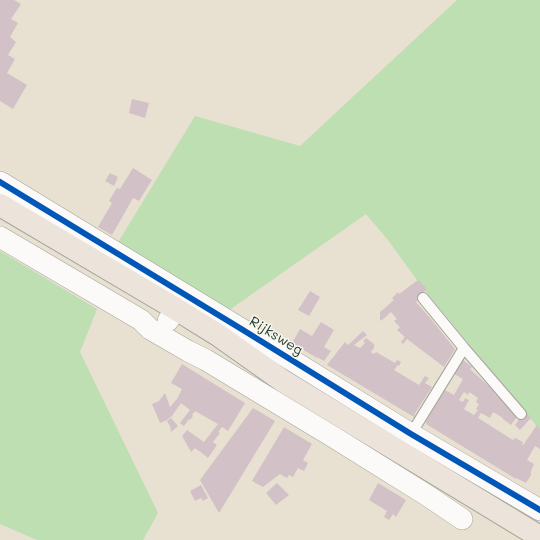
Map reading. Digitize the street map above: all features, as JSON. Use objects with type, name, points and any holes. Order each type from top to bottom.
[{"type":"main road","name":"Rijksweg","points":[[0,204],[176,308],[218,335],[283,381],[540,537]]},
{"type":"main road","name":"Rijksweg","points":[[0,221],[176,308]]},
{"type":"street","name":"Rijksweg","points":[[0,182],[176,308],[411,434],[540,510]]},
{"type":"street","points":[[0,237],[141,320],[150,329],[206,360],[335,438],[462,519]]},
{"type":"street","points":[[272,400],[283,381]]},
{"type":"lane","points":[[423,298],[521,414]]},
{"type":"lane","points":[[411,434],[464,348]]},
{"type":"green space","points":[[457,0],[540,0],[540,430],[422,287],[388,240],[366,214],[228,311],[117,244],[195,116],[300,146]]},
{"type":"green space","points":[[0,251],[97,309],[80,352],[158,513],[143,540],[37,540],[0,524]]},
{"type":"building","points":[[0,0],[14,0],[21,4],[11,19],[18,23],[10,37],[16,42],[8,55],[15,59],[7,73],[27,85],[13,109],[0,101]]},
{"type":"building","points":[[132,99],[149,103],[145,118],[129,113]]},
{"type":"building","points":[[133,168],[152,180],[139,201],[133,198],[112,235],[98,227],[112,203],[109,201],[113,194],[117,188],[120,189]]},
{"type":"building","points":[[110,173],[118,177],[114,186],[105,181]]},
{"type":"building","points":[[418,280],[427,289],[416,302],[455,349],[444,367],[407,339],[403,344],[401,342],[405,337],[397,330],[400,327],[394,321],[397,319],[391,312],[381,321],[380,319],[380,312],[394,300],[392,298],[398,292],[399,294]]},
{"type":"building","points":[[310,291],[320,297],[309,316],[298,310]]},
{"type":"building","points":[[321,322],[334,330],[324,347],[331,351],[324,361],[292,343],[300,329],[312,336]]},
{"type":"building","points":[[363,331],[367,335],[354,345],[360,348],[365,343],[363,341],[366,338],[374,344],[374,348],[371,352],[374,354],[376,352],[395,363],[397,360],[401,362],[394,370],[419,385],[425,376],[429,378],[425,383],[432,387],[414,417],[327,365],[345,342],[348,345]]},
{"type":"building","points":[[463,360],[472,367],[470,369],[495,392],[494,393],[519,414],[511,425],[493,412],[490,418],[481,413],[478,418],[513,440],[515,438],[523,442],[522,445],[537,425],[540,429],[540,449],[535,446],[527,460],[534,464],[531,475],[526,483],[516,479],[426,424],[426,421],[445,390],[454,395],[463,379],[454,374]],"holes":[[[464,392],[468,395],[469,392],[478,398],[476,402],[479,404],[476,409],[478,410],[474,415],[464,409],[469,400],[465,398],[463,402],[459,400]]]},
{"type":"building","points":[[182,364],[245,403],[228,431],[222,427],[218,432],[220,433],[213,442],[217,445],[208,458],[195,448],[191,452],[182,436],[187,430],[204,442],[218,424],[195,411],[192,415],[193,416],[184,426],[180,423],[190,410],[181,403],[172,416],[160,423],[152,404],[159,401],[165,393],[170,407],[177,399],[182,389],[171,383]]},
{"type":"building","points":[[253,408],[275,421],[219,513],[200,480]]},
{"type":"building","points":[[527,413],[531,418],[520,430],[515,425],[520,418]]},
{"type":"building","points":[[171,418],[178,426],[171,432],[167,421]]},
{"type":"building","points":[[284,427],[312,444],[303,460],[308,463],[304,471],[298,468],[293,477],[289,475],[287,478],[280,474],[263,487],[252,481]]},
{"type":"building","points":[[277,483],[289,495],[276,505],[266,493]]},
{"type":"building","points":[[378,483],[406,500],[396,517],[393,514],[389,520],[384,517],[387,511],[369,500]]},
{"type":"building","points":[[201,485],[208,498],[203,501],[201,498],[195,501],[190,491]]},
{"type":"cycle path","points":[[0,182],[411,434],[540,510]]}]
